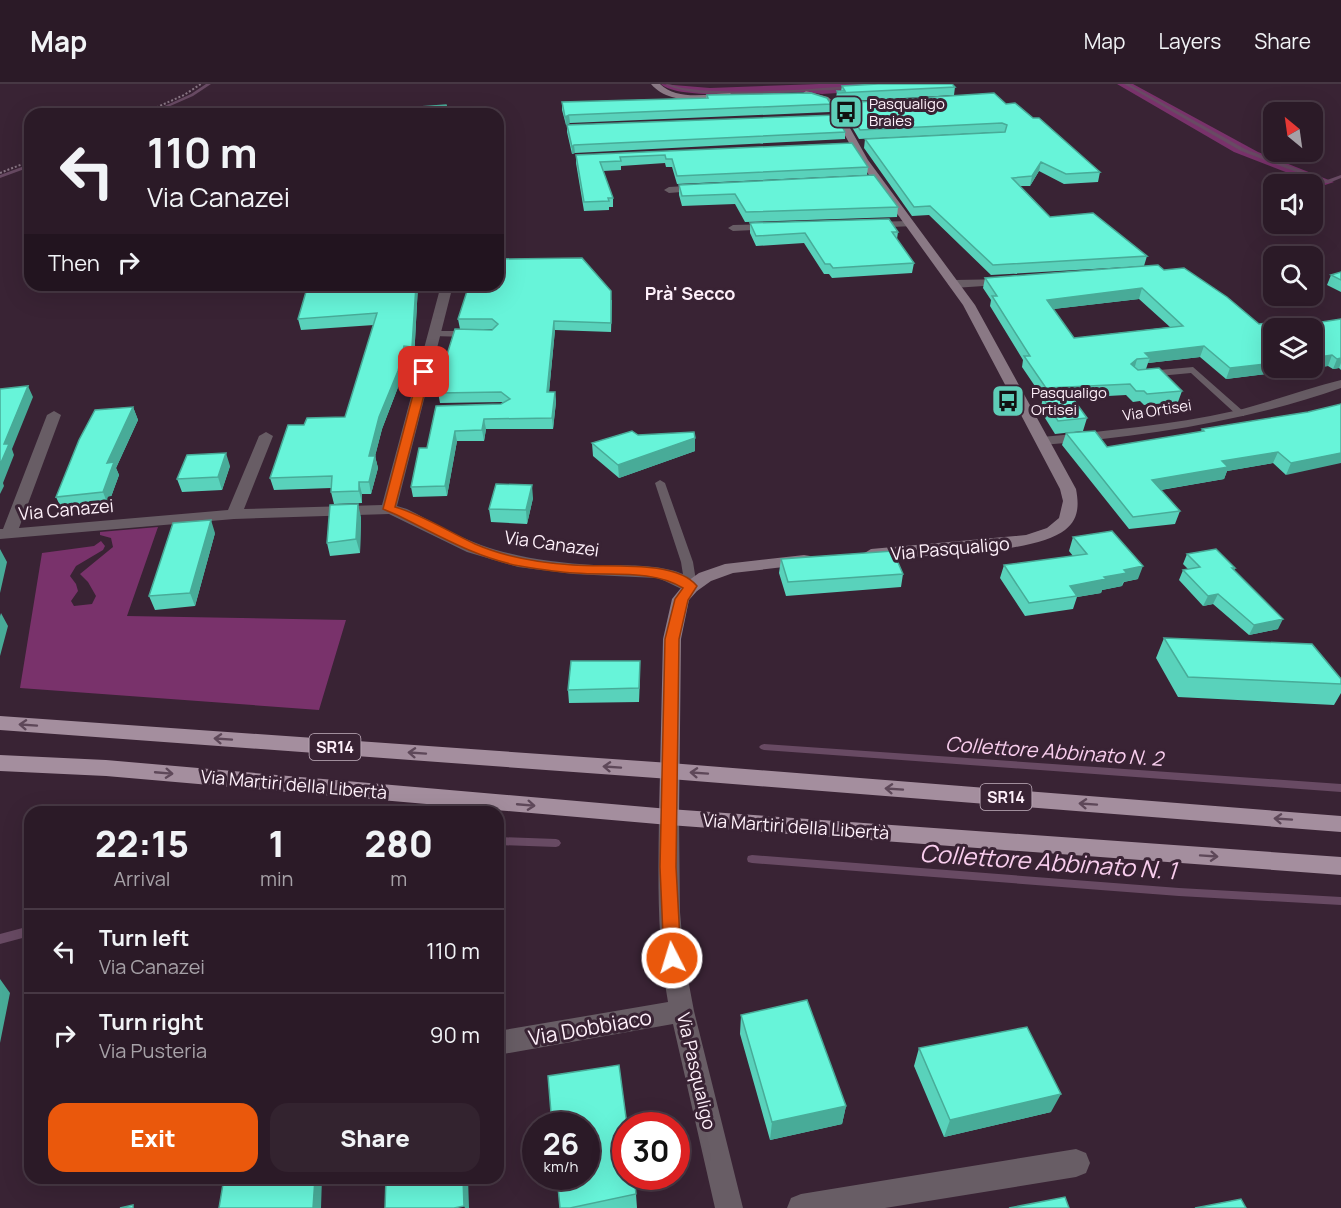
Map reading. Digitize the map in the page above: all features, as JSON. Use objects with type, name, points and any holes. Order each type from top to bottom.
[{"type":"main road","name":"SR14","points":[[0,723],[670,771],[1341,824]]},
{"type":"main road","name":"Via Martiri della Libertà","points":[[0,764],[106,768],[669,817],[1341,866]]},
{"type":"street","points":[[655,84],[663,91],[681,96],[749,95]]},
{"type":"street","name":"Via Pasqualigo","points":[[789,94],[817,96],[831,102],[874,181],[910,224],[973,312],[1072,501],[1072,511],[1055,530],[1042,537],[1021,542],[854,556]]},
{"type":"street","points":[[669,190],[716,188]]},
{"type":"street","points":[[856,225],[910,224]]},
{"type":"street","points":[[733,228],[790,226]]},
{"type":"street","points":[[954,284],[1022,281]]},
{"type":"street","points":[[389,509],[420,409],[434,334],[445,291]]},
{"type":"street","name":"Via Ortisei","points":[[1042,441],[1100,436],[1241,414],[1306,398],[1341,384]]},
{"type":"street","name":"Via Canazei","points":[[54,415],[4,533],[234,514],[389,509],[401,512],[473,548],[518,562],[573,569],[656,573],[674,576],[691,586]]},
{"type":"street","points":[[234,514],[266,436]]},
{"type":"street","points":[[691,586],[705,577],[731,568],[819,559]]},
{"type":"street","name":"Via Pasqualigo","points":[[691,586],[681,599],[672,639],[669,912],[672,958],[682,1011],[729,1208]]},
{"type":"street","name":"Via Dobbiaco","points":[[504,1042],[682,1011]]},
{"type":"street","points":[[801,1208],[1076,1163]]},
{"type":"lane","points":[[434,334],[481,334]]},
{"type":"lane","name":"Via Ortisei","points":[[1134,375],[1193,370],[1241,414]]},
{"type":"lane","points":[[660,483],[687,562],[691,586]]},
{"type":"path","points":[[155,108],[184,95],[201,84]]},
{"type":"path","points":[[0,173],[24,163]]},
{"type":"shaded area","points":[[661,84],[710,88],[819,84],[950,84],[951,86],[822,94],[805,92],[706,94],[671,89]]},
{"type":"shaded area","points":[[1117,84],[1133,84],[1263,154],[1263,162],[1283,162],[1314,174],[1291,174],[1234,152]]},
{"type":"shaded area","points":[[1323,178],[1334,182],[1323,186]]},
{"type":"shaded area","points":[[158,527],[127,616],[346,620],[319,710],[20,688],[42,553],[94,546],[101,541],[105,546],[103,550],[76,566],[70,576],[78,591],[71,601],[74,606],[92,604],[96,596],[80,574],[113,547],[111,538],[100,535],[100,532]]},
{"type":"building","points":[[952,84],[955,87],[838,93],[837,91],[845,91],[842,86]]},
{"type":"building","points":[[811,93],[827,98],[831,104],[569,115],[565,117],[562,102],[708,98],[707,95]]},
{"type":"building","points":[[994,93],[1006,104],[1015,103],[1033,118],[1039,118],[1100,172],[1066,174],[1041,162],[1032,176],[1012,178],[1050,217],[1093,213],[1147,256],[993,265],[930,206],[914,207],[865,139],[1005,132],[1007,125],[1002,123],[860,130],[844,103]]},
{"type":"building","points":[[446,105],[447,108],[421,108]]},
{"type":"building","points":[[836,115],[845,132],[574,145],[572,147],[567,125]]},
{"type":"building","points":[[852,143],[868,167],[677,176],[672,159],[666,159],[665,155],[620,157],[621,161],[600,162],[613,198],[608,198],[609,201],[584,202],[576,155]]},
{"type":"building","points":[[874,175],[898,207],[746,212],[735,194],[682,196],[679,185]]},
{"type":"building","points":[[889,219],[898,232],[892,232],[914,263],[833,268],[830,264],[825,264],[805,233],[756,236],[750,223]]},
{"type":"building","points":[[582,258],[611,291],[611,323],[554,321],[547,392],[555,392],[552,418],[484,419],[482,430],[455,431],[445,486],[411,487],[419,448],[427,448],[436,406],[501,404],[510,399],[501,392],[439,393],[440,387],[437,387],[455,329],[492,330],[498,324],[492,319],[458,319],[467,291],[504,291],[504,259]]},
{"type":"building","points":[[1158,265],[1164,270],[1184,268],[1227,297],[1259,324],[1263,324],[1263,364],[1230,368],[1204,346],[1145,353],[1150,358],[1137,359],[1131,364],[1138,370],[1159,368],[1182,391],[1147,394],[1144,391],[1136,391],[1130,384],[1046,388],[1024,356],[1030,356],[992,296],[997,296],[985,278]],"holes":[[[1142,288],[1183,326],[1074,338],[1047,300]]]},
{"type":"building","points":[[1341,272],[1341,280],[1331,275]]},
{"type":"building","points":[[306,291],[416,291],[412,347],[404,346],[398,371],[379,417],[369,456],[375,456],[369,482],[359,482],[359,491],[331,492],[332,476],[270,478],[288,425],[304,425],[307,418],[345,417],[377,313],[298,319]]},
{"type":"building","points":[[1341,319],[1341,358],[1337,359],[1332,355],[1323,356],[1323,322]]},
{"type":"building","points":[[28,386],[4,444],[9,444],[0,465],[0,389]]},
{"type":"building","points":[[1071,396],[1087,418],[1058,421],[1043,398]]},
{"type":"building","points":[[1341,404],[1341,453],[1291,463],[1278,452],[1222,461],[1228,467],[1152,480],[1180,511],[1133,517],[1066,433],[1095,431],[1107,447],[1308,412]]},
{"type":"building","points":[[133,407],[107,463],[114,462],[103,492],[56,497],[79,440],[95,410]]},
{"type":"building","points":[[632,431],[638,435],[694,432],[695,438],[618,465],[592,443]]},
{"type":"building","points":[[226,453],[218,477],[177,479],[187,455]]},
{"type":"building","points":[[496,484],[532,485],[526,510],[489,509]]},
{"type":"building","points":[[358,504],[356,539],[327,543],[330,505]]},
{"type":"building","points":[[211,520],[190,593],[149,596],[173,523]]},
{"type":"building","points":[[1112,531],[1143,566],[1124,570],[1127,573],[1104,577],[1106,579],[1070,586],[1077,596],[1029,603],[1004,565],[1087,554],[1073,537]]},
{"type":"building","points":[[1216,549],[1283,619],[1254,625],[1218,594],[1208,596],[1183,570],[1200,567],[1187,554]]},
{"type":"building","points":[[893,551],[903,574],[788,582],[781,559]]},
{"type":"building","points":[[1164,638],[1312,644],[1341,679],[1341,684],[1188,677]]},
{"type":"building","points":[[571,661],[640,661],[639,688],[568,690]]},
{"type":"building","points":[[807,1000],[846,1106],[772,1122],[741,1015]]},
{"type":"building","points":[[1027,1027],[1061,1094],[950,1120],[919,1048]]},
{"type":"building","points":[[619,1065],[625,1112],[612,1112],[612,1190],[636,1190],[636,1194],[570,1208],[560,1208],[558,1190],[600,1190],[600,1112],[551,1112],[548,1076]]},
{"type":"building","points":[[223,1184],[315,1184],[313,1208],[219,1208]]},
{"type":"building","points":[[386,1184],[463,1184],[464,1206],[385,1208]]},
{"type":"building","points":[[1065,1197],[1069,1208],[1009,1208]]},
{"type":"building","points":[[1241,1199],[1246,1208],[1195,1208]]},
{"type":"waterway","points":[[163,108],[192,95],[209,84]]},
{"type":"waterway","points":[[667,84],[679,89],[725,93],[851,87]]},
{"type":"waterway","points":[[1126,84],[1243,150],[1327,182],[1341,176]]},
{"type":"waterway","points":[[0,177],[24,167]]},
{"type":"waterway","name":"Collettore Abbinato N. 2","points":[[764,747],[1341,788]]},
{"type":"waterway","name":"Collettore Abbinato N. 1","points":[[504,841],[556,843]]},
{"type":"waterway","name":"Collettore Abbinato N. 1","points":[[752,859],[1179,892],[1341,901]]},
{"type":"waterway","name":"Collettore Abbinato N. 1","points":[[0,939],[24,933]]},
{"type":"place","name":"Pasqualigo Braies","points":[[846,112]]},
{"type":"place","name":"Pasqualigo Ortisei","points":[[1008,401]]},
{"type":"district","name":"Prà' Secco","points":[[690,293]]},
{"type":"route","points":[[424,372],[389,509],[401,512],[473,548],[518,562],[573,569],[656,573],[674,576],[691,586],[681,599],[672,639],[668,867],[672,958]]}]
